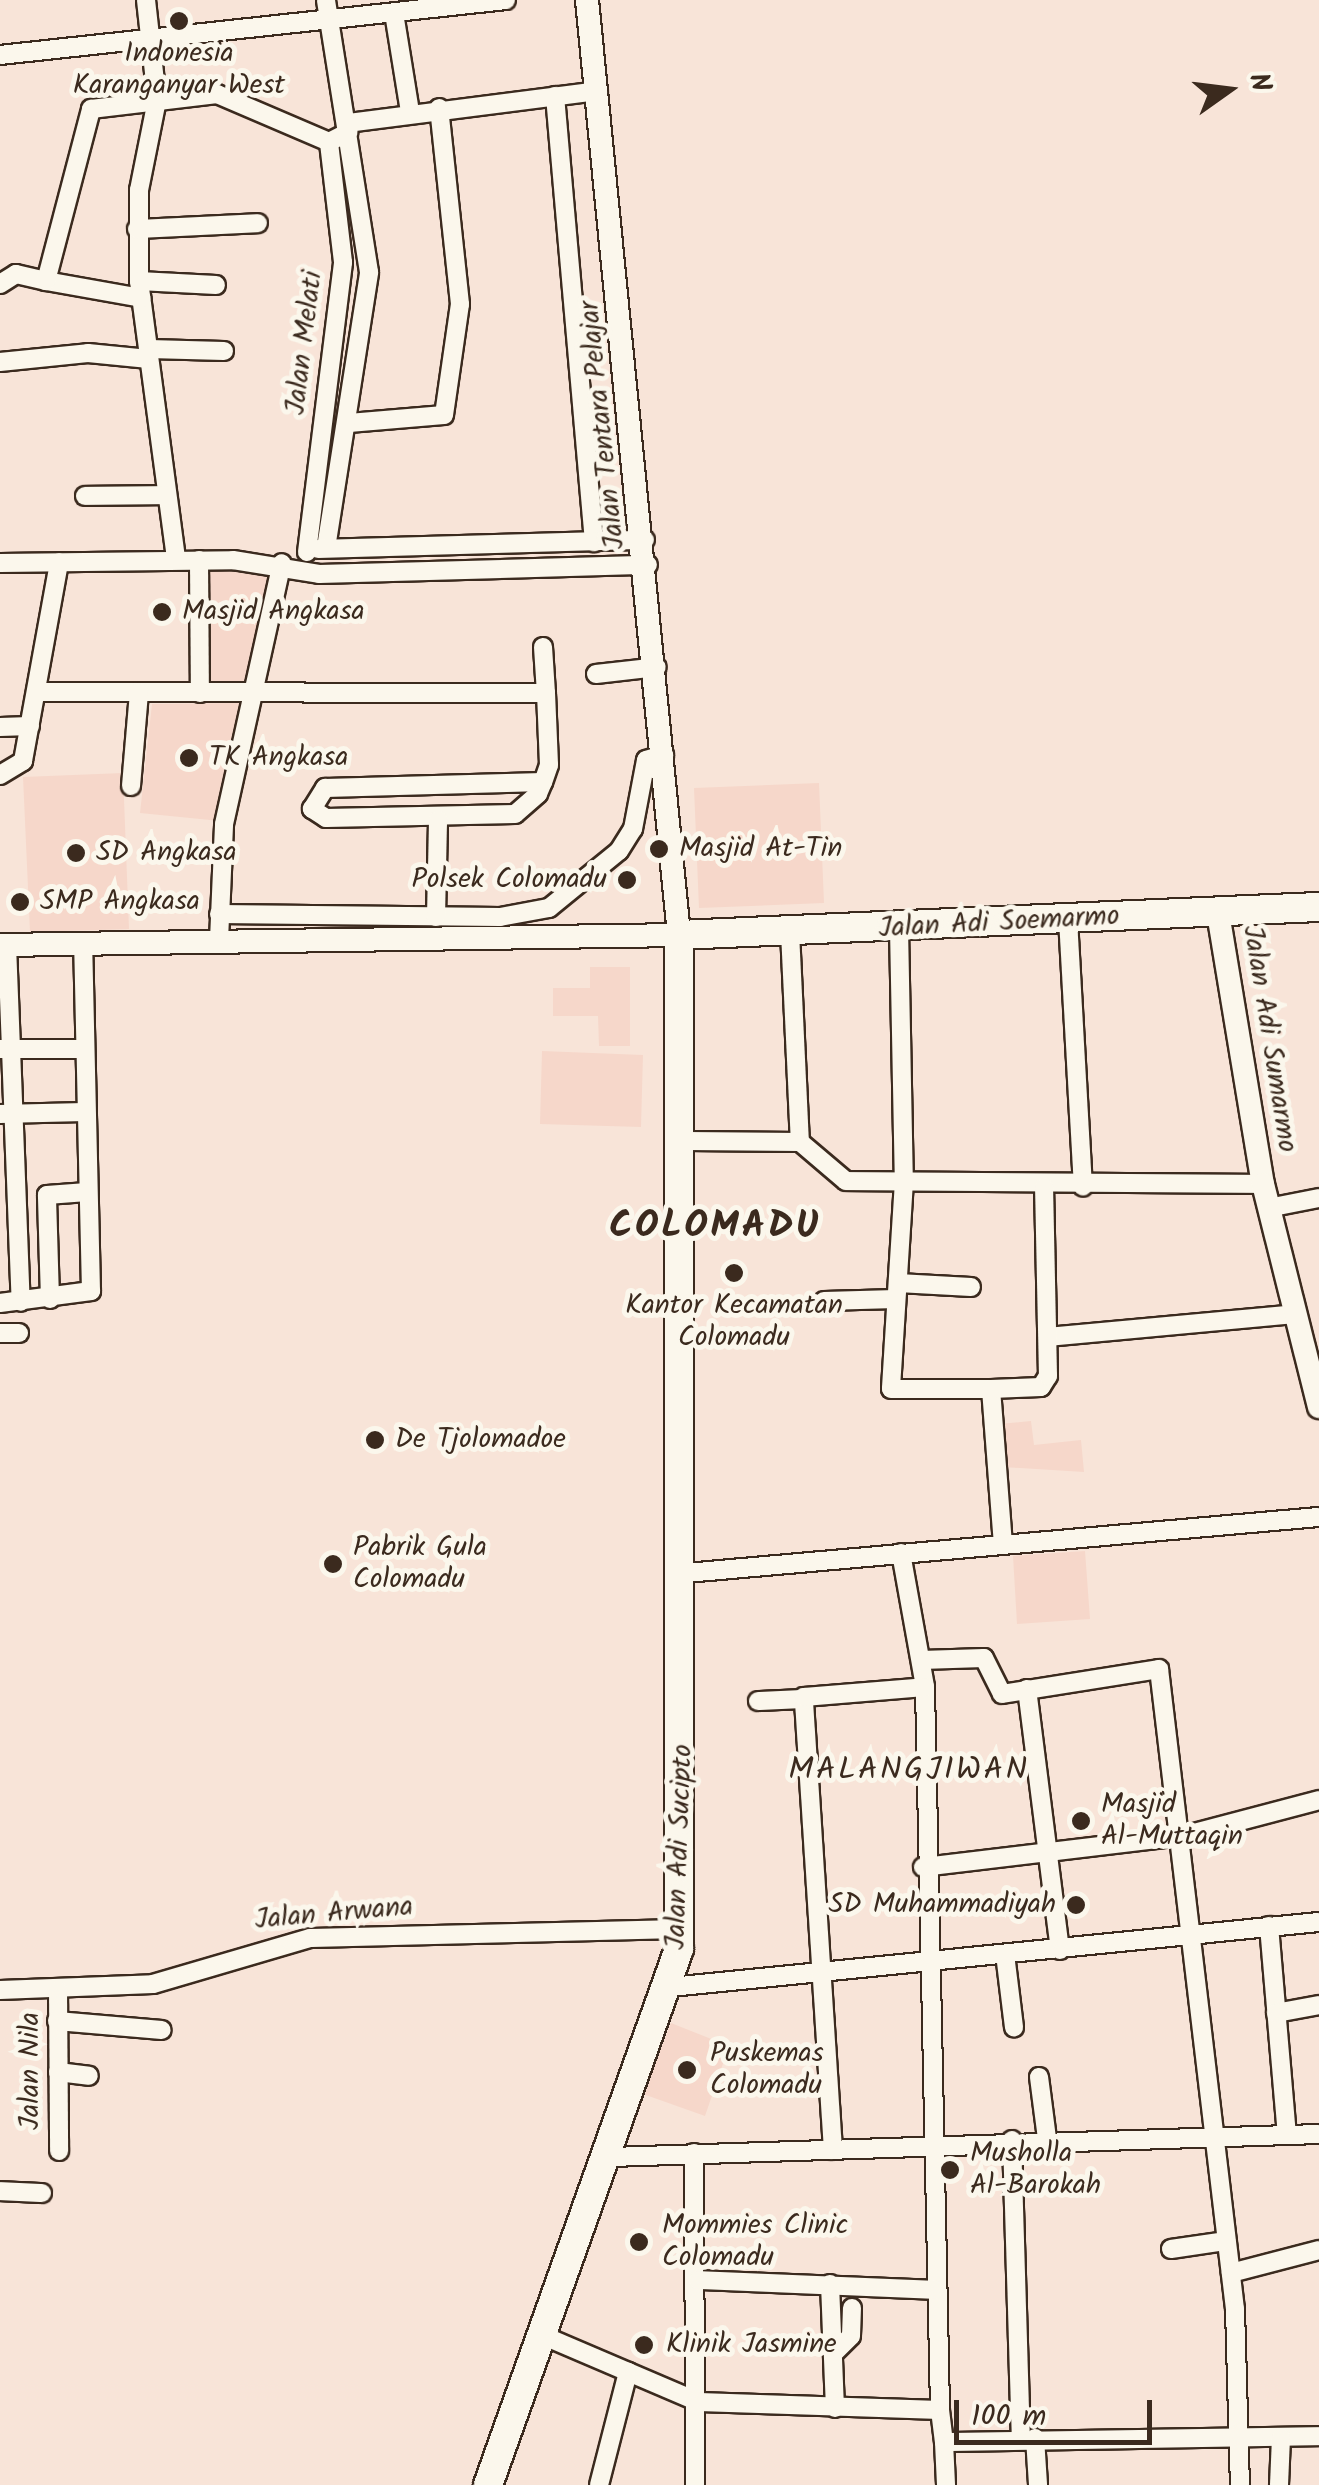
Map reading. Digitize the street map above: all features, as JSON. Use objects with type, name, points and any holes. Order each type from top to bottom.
[{"type":"highway","name":"Jalan Adi Soemarmo","points":[[679,935],[1319,907]]},
{"type":"highway","name":"Jalan Adi Sucipto","points":[[679,935],[688,1141],[680,1176]]},
{"type":"highway","name":"Jalan Adi Sucipto","points":[[488,2485],[671,1988],[680,1928],[686,1574],[679,935]]},
{"type":"main road","name":"Jalan Tentara Pelajar","points":[[587,0],[648,565],[673,843]]},
{"type":"main road","name":"Jalan Adi Sucipto","points":[[673,843],[679,935]]},
{"type":"main road","name":"Jalan Adi Sumarmo","points":[[1218,912],[1262,1184],[1319,1407]]},
{"type":"main road","points":[[3,945],[679,935]]},
{"type":"street","points":[[146,0],[157,100],[137,229],[140,289],[176,559]]},
{"type":"street","points":[[326,0],[369,272],[349,422],[326,548]]},
{"type":"street","points":[[0,55],[506,0]]},
{"type":"street","points":[[394,12],[410,112]]},
{"type":"street","points":[[46,280],[86,113],[218,94],[329,142],[348,128],[410,112],[598,91]]},
{"type":"street","points":[[555,96],[594,542]]},
{"type":"street","points":[[349,422],[444,416],[460,267],[440,108]]},
{"type":"street","name":"Jalan Melati","points":[[219,940],[224,824],[253,694],[294,560],[344,248],[329,142]]},
{"type":"street","points":[[137,229],[258,223]]},
{"type":"street","points":[[0,284],[16,274],[140,289],[216,285]]},
{"type":"street","points":[[0,362],[88,353],[224,351]]},
{"type":"street","points":[[85,496],[166,496]]},
{"type":"street","points":[[0,564],[294,560],[326,548],[645,540]]},
{"type":"street","points":[[200,560],[200,693]]},
{"type":"street","points":[[294,560],[319,574],[648,565]]},
{"type":"street","points":[[0,774],[23,761],[58,562]]},
{"type":"street","points":[[543,648],[543,782],[510,817],[326,818],[311,802],[325,788],[543,782]]},
{"type":"street","points":[[596,674],[657,666]]},
{"type":"street","points":[[37,692],[546,693]]},
{"type":"street","points":[[131,786],[139,692]]},
{"type":"street","points":[[0,727],[30,726]]},
{"type":"street","points":[[219,914],[514,916],[561,902],[619,851],[633,829],[646,760],[664,755]]},
{"type":"street","points":[[436,917],[438,820]]},
{"type":"street","points":[[1068,919],[1083,1187]]},
{"type":"street","points":[[899,928],[904,1181],[892,1392],[991,1390],[1046,1383],[1044,1187]]},
{"type":"street","points":[[790,932],[800,1142],[837,1178],[1044,1187],[1262,1184]]},
{"type":"street","points":[[0,1303],[50,1299],[91,1290],[83,944]]},
{"type":"street","points":[[3,945],[7,1186],[21,1302]]},
{"type":"street","points":[[4,1049],[84,1049]]},
{"type":"street","points":[[6,1113],[85,1112]]},
{"type":"street","points":[[688,1141],[800,1142]]},
{"type":"street","points":[[50,1299],[46,1195],[88,1192]]},
{"type":"street","points":[[1268,1208],[1319,1198]]},
{"type":"street","points":[[824,1301],[970,1287]]},
{"type":"street","points":[[1048,1337],[1294,1314]]},
{"type":"street","points":[[991,1390],[1002,1546]]},
{"type":"street","points":[[686,1574],[1319,1516]]},
{"type":"street","points":[[901,1553],[925,1687],[924,1963],[946,2485]]},
{"type":"street","points":[[921,1660],[984,1658],[999,1693],[1159,1669],[1183,1836],[1230,2274],[1244,2437],[1240,2485]]},
{"type":"street","points":[[758,1701],[925,1687]]},
{"type":"street","points":[[1027,1689],[1060,1950]]},
{"type":"street","points":[[804,1700],[833,2150]]},
{"type":"street","points":[[924,1867],[1183,1836],[1319,1800]]},
{"type":"street","points":[[671,1988],[1319,1922]]},
{"type":"street","points":[[1269,1926],[1287,2134]]},
{"type":"street","name":"Jalan Arwana","points":[[0,1990],[160,1983],[216,1959],[310,1938],[680,1928]]},
{"type":"street","points":[[1005,1954],[1014,2028]]},
{"type":"street","name":"Jalan Nila","points":[[58,1990],[59,2151]]},
{"type":"street","points":[[1276,2013],[1319,2006]]},
{"type":"street","points":[[57,2022],[162,2030]]},
{"type":"street","points":[[58,2072],[89,2076]]},
{"type":"street","points":[[1040,2077],[1046,2139]]},
{"type":"street","points":[[611,2157],[1012,2140],[1319,2134]]},
{"type":"street","points":[[1012,2140],[1028,2438],[1038,2485]]},
{"type":"street","points":[[694,2153],[699,2402],[694,2485]]},
{"type":"street","points":[[0,2190],[42,2193]]},
{"type":"street","points":[[1170,2249],[1226,2241]]},
{"type":"street","points":[[1230,2274],[1319,2250]]},
{"type":"street","points":[[698,2280],[935,2290]]},
{"type":"street","points":[[830,2284],[835,2408]]},
{"type":"street","points":[[832,2354],[851,2336],[852,2308]]},
{"type":"street","points":[[544,2336],[699,2402],[940,2410]]},
{"type":"street","points":[[599,2485],[628,2372]]},
{"type":"street","points":[[1279,2485],[1281,2436]]},
{"type":"street","points":[[944,2442],[1319,2436]]},
{"type":"shaded area","points":[[203,564],[277,565],[251,689],[203,690]]},
{"type":"shaded area","name":"TK Angkasa","points":[[242,703],[220,821],[140,813],[152,704]]},
{"type":"shaded area","name":"SD Angkasa","points":[[123,773],[129,929],[30,932],[23,777]]},
{"type":"shaded area","points":[[819,783],[824,903],[699,908],[694,788]]},
{"type":"shaded area","points":[[590,967],[630,967],[630,1046],[599,1046],[598,1016],[553,1016],[553,988],[590,988]]},
{"type":"shaded area","points":[[542,1051],[643,1055],[641,1127],[540,1124]]},
{"type":"shaded area","points":[[1031,1421],[1034,1445],[1081,1440],[1084,1472],[1004,1467],[999,1424]]},
{"type":"shaded area","points":[[1085,1551],[1090,1619],[1017,1624],[1013,1556]]},
{"type":"shaded area","name":"Puskemas Colomadu","points":[[671,2023],[729,2046],[705,2116],[643,2094]]},
{"type":"place","name":"Indonesia Karanganyar West","points":[[179,21]]},
{"type":"place","name":"Masjid Angkasa","points":[[162,612]]},
{"type":"place","name":"TK Angkasa","points":[[189,758]]},
{"type":"place","name":"Masjid At-Tin","points":[[659,849]]},
{"type":"place","name":"SD Angkasa","points":[[76,853]]},
{"type":"place","name":"Polsek Colomadu","points":[[627,880]]},
{"type":"place","name":"SMP Angkasa","points":[[20,902]]},
{"type":"place","name":"Kantor Kecamatan Colomadu","points":[[734,1273]]},
{"type":"place","name":"De Tjolomadoe","points":[[375,1440]]},
{"type":"place","name":"Pabrik Gula Colomadu","points":[[333,1564]]},
{"type":"place","name":"Masjid Al-Muttaqin","points":[[1081,1821]]},
{"type":"place","name":"SD Muhammadiyah","points":[[1076,1905]]},
{"type":"place","name":"Puskemas Colomadu","points":[[687,2070]]},
{"type":"place","name":"Musholla Al-Barokah","points":[[950,2170]]},
{"type":"place","name":"Mommies Clinic Colomadu","points":[[639,2242]]},
{"type":"place","name":"Klinik Jasmine","points":[[644,2345]]},
{"type":"district","name":"COLOMADU","points":[[715,1228]]},
{"type":"district","name":"MALANGJIWAN","points":[[909,1771]]}]
